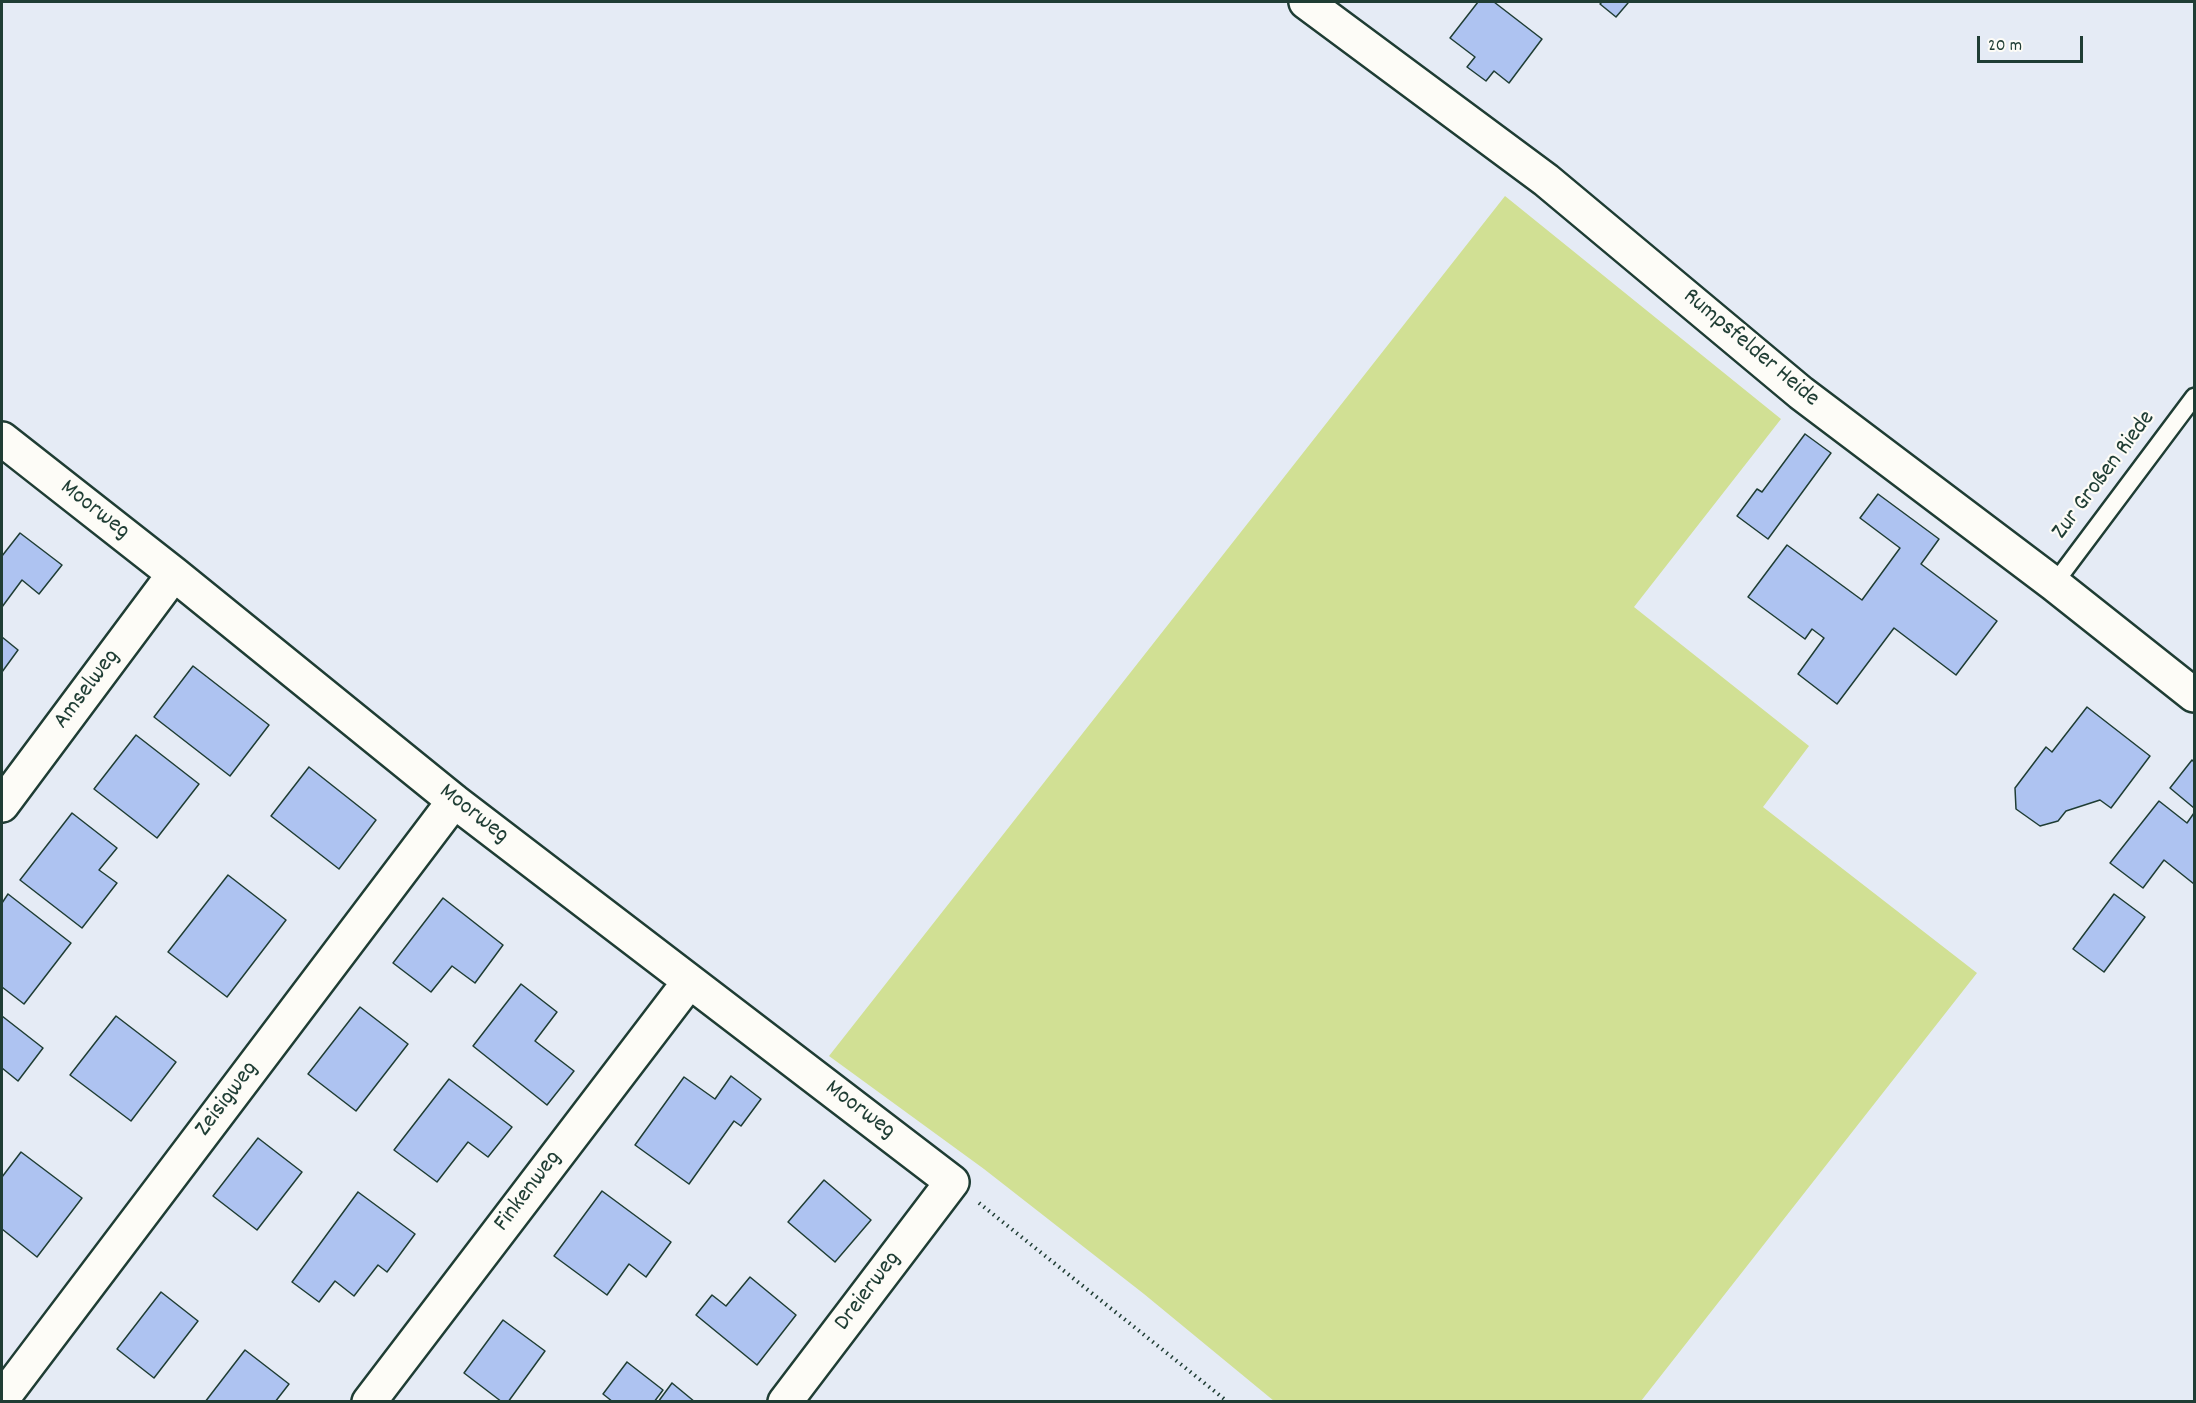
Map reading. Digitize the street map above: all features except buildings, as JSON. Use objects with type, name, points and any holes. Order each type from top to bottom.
[{"type":"street","name":"Rumpsfelder Heide","points":[[1306,2],[1546,180],[1801,393],[2054,584],[2194,694]]},
{"type":"street","name":"Moorweg","points":[[2,439],[174,574],[454,801],[952,1182]]},
{"type":"street","name":"Amselweg","points":[[2,805],[174,574]]},
{"type":"street","name":"Zeisigweg","points":[[2,1399],[454,801]]},
{"type":"street","name":"Finkenweg","points":[[369,1401],[689,982]]},
{"type":"street","name":"Dreierweg","points":[[785,1401],[952,1182]]},
{"type":"lane","name":"Zur Großen Riede","points":[[2054,584],[2194,397]]},
{"type":"path","points":[[952,1182],[1228,1401]]},
{"type":"green space","points":[[1505,196],[1781,419],[1634,607],[1809,746],[1763,807],[1977,973],[1641,1401],[1274,1401],[1144,1294],[984,1169],[829,1056]]}]
